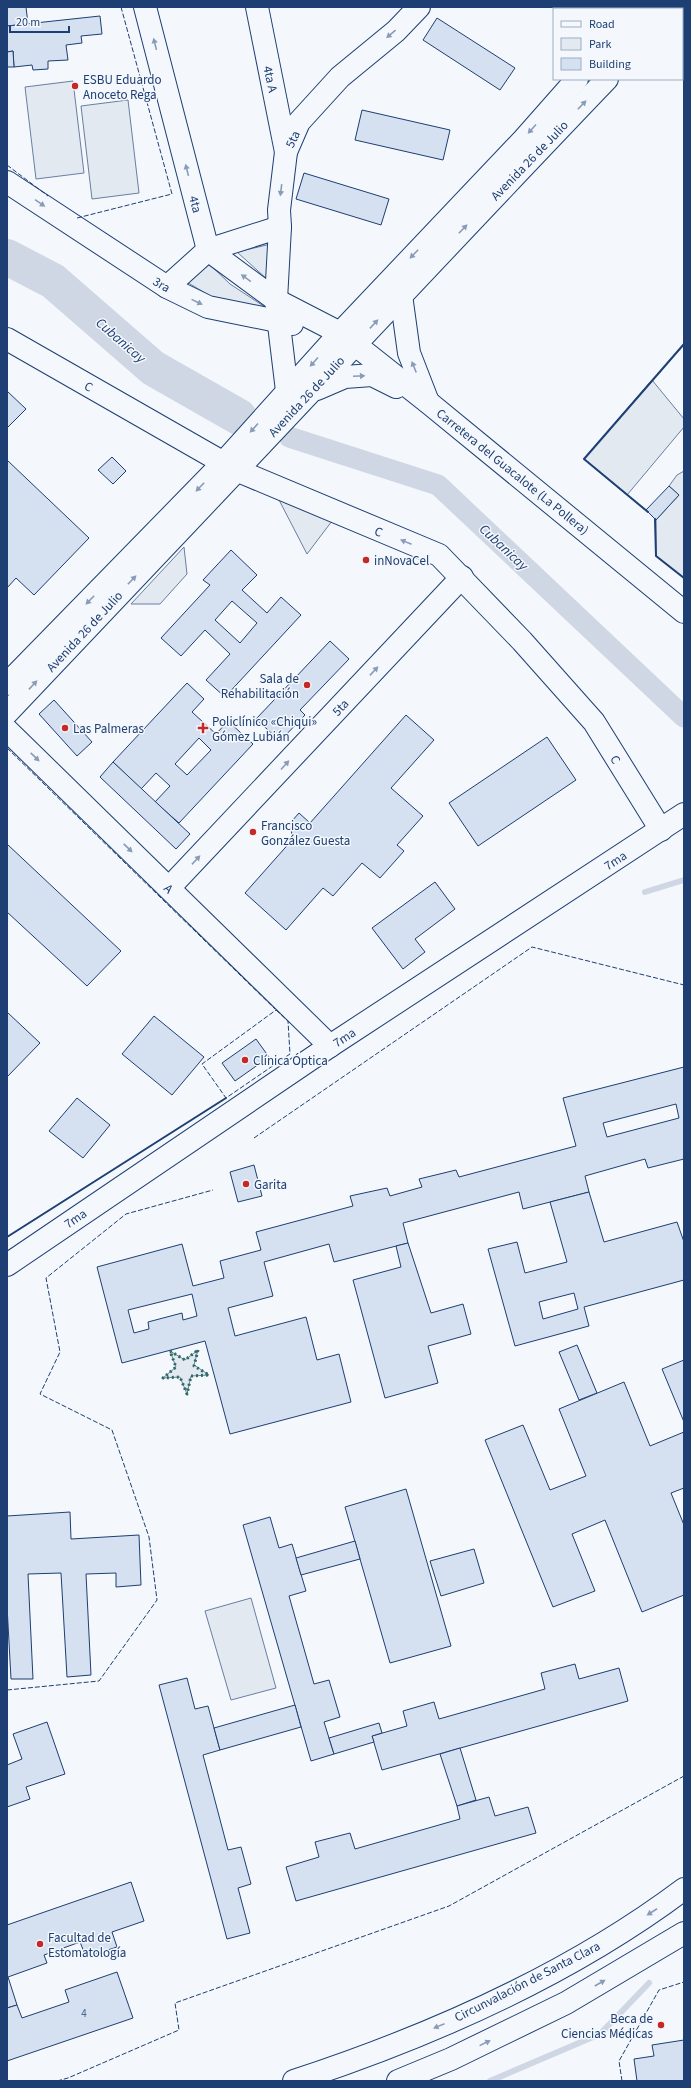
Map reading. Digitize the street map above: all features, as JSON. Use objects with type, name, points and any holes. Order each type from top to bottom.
[{"type":"main road","name":"4ta","points":[[145,7],[208,250]]},
{"type":"main road","name":"4ta A","points":[[257,7],[286,152]]},
{"type":"main road","name":"5ta","points":[[287,391],[276,300],[280,228],[279,210],[286,152],[299,122],[340,77],[396,31],[419,7]]},
{"type":"main road","name":"Avenida 26 de Julio","points":[[7,713],[279,412],[309,393],[347,339],[576,80]]},
{"type":"main road","name":"Avenida 26 de Julio","points":[[279,412],[287,391],[401,295],[606,80]]},
{"type":"main road","name":"3ra","points":[[7,182],[167,287],[208,307],[278,321],[347,339]]},
{"type":"main road","points":[[167,287],[208,250],[280,228]]},
{"type":"main road","points":[[208,250],[276,300],[347,339]]},
{"type":"main road","points":[[401,295],[409,353],[429,403]]},
{"type":"main road","name":"C","points":[[7,338],[356,521],[439,556],[462,577],[594,722],[661,830]]},
{"type":"main road","name":"Carretera del Guacalote (La Pollera)","points":[[347,339],[429,403],[684,612]]},
{"type":"main road","points":[[309,393],[345,377],[372,375],[429,403]]},
{"type":"main road","name":"Avenida 26 de Julio","points":[[7,684],[236,459]]},
{"type":"main road","name":"5ta","points":[[169,888],[462,577]]},
{"type":"main road","name":"A","points":[[7,730],[330,1046]]},
{"type":"main road","name":"7ma","points":[[7,1265],[330,1046],[684,814]]},
{"type":"main road","name":"Circunvalación de Santa Clara","points":[[294,2081],[353,2062],[474,2012],[567,1964],[654,1912],[684,1889]]},
{"type":"main road","points":[[398,2081],[451,2059],[566,2003],[684,1933]]},
{"type":"green space","points":[[73,81],[84,173],[36,179],[25,87]]},
{"type":"green space","points":[[128,100],[139,193],[92,199],[81,106]]},
{"type":"green space","points":[[271,244],[268,280],[237,252]]},
{"type":"green space","points":[[206,261],[230,284],[265,307],[263,310],[212,297],[185,281]]},
{"type":"green space","points":[[652,380],[684,419],[684,427],[627,495],[584,459]]},
{"type":"green space","points":[[684,471],[684,578],[656,556],[656,520],[679,495],[669,486],[677,475]]},
{"type":"green space","points":[[278,498],[332,521],[307,554]]},
{"type":"green space","points":[[184,547],[187,574],[160,604],[131,604]]},
{"type":"green space","points":[[198,1350],[194,1365],[209,1375],[191,1376],[187,1394],[180,1377],[163,1378],[176,1367],[170,1351],[185,1360]]},
{"type":"green space","points":[[251,1598],[276,1688],[231,1700],[205,1611]]},
{"type":"building","points":[[7,7],[26,7],[28,24],[7,26]]},
{"type":"building","points":[[100,16],[102,34],[81,36],[82,43],[66,45],[68,60],[48,61],[48,69],[33,70],[32,65],[14,67],[13,51],[7,52],[7,26]]},
{"type":"building","points":[[437,18],[515,68],[500,90],[423,40]]},
{"type":"building","points":[[13,51],[14,67],[7,67],[7,52]]},
{"type":"building","points":[[362,110],[450,130],[443,160],[355,140]]},
{"type":"building","points":[[304,173],[389,199],[381,225],[296,199]]},
{"type":"building","points":[[7,391],[26,409],[7,428]]},
{"type":"building","points":[[112,457],[126,471],[113,484],[98,470]]},
{"type":"building","points":[[7,460],[89,538],[34,595],[16,578],[7,588]]},
{"type":"building","points":[[669,486],[679,495],[656,520],[646,510]]},
{"type":"building","points":[[231,550],[257,575],[242,590],[267,613],[281,597],[301,615],[225,697],[206,680],[230,654],[205,630],[181,656],[161,638],[210,585],[203,580]],"holes":[[[232,601],[257,623],[240,643],[215,620]]]},
{"type":"building","name":"Sala de Rehabilitación","points":[[330,641],[349,659],[300,710],[305,715],[280,741],[256,719]]},
{"type":"building","points":[[187,683],[204,699],[192,712],[216,734],[228,721],[253,744],[179,823],[155,802],[170,786],[156,773],[141,789],[113,762]],"holes":[[[199,738],[211,750],[187,775],[175,764]]]},
{"type":"building","name":"Las Palmeras","points":[[54,700],[92,742],[77,756],[39,714]]},
{"type":"building","points":[[406,715],[434,740],[391,788],[423,816],[397,845],[404,851],[380,878],[362,863],[333,896],[323,888],[286,930],[245,893],[292,840],[291,822],[299,813],[310,823]]},
{"type":"building","points":[[547,737],[576,780],[478,846],[449,803]]},
{"type":"building","points":[[113,762],[190,834],[176,849],[100,777]]},
{"type":"building","points":[[7,844],[121,951],[87,986],[7,912]]},
{"type":"building","points":[[435,882],[455,909],[415,939],[425,952],[403,969],[372,928]]},
{"type":"building","points":[[7,1012],[40,1043],[7,1077]]},
{"type":"building","points":[[154,1016],[204,1057],[172,1095],[122,1054]]},
{"type":"building","name":"Clínica Óptica","points":[[256,1039],[269,1057],[235,1081],[222,1063]]},
{"type":"building","points":[[684,1067],[684,1159],[648,1168],[645,1159],[585,1176],[589,1192],[523,1209],[519,1192],[403,1223],[408,1243],[334,1262],[329,1244],[264,1262],[273,1296],[228,1308],[235,1336],[306,1317],[317,1360],[339,1354],[351,1402],[230,1434],[205,1341],[122,1363],[97,1267],[182,1244],[193,1286],[224,1278],[220,1261],[261,1250],[256,1232],[353,1206],[350,1196],[387,1188],[390,1196],[422,1187],[419,1179],[456,1170],[459,1177],[576,1146],[563,1098]],"holes":[[[676,1104],[679,1118],[607,1137],[603,1123]],[[192,1294],[197,1316],[183,1320],[182,1313],[148,1322],[149,1329],[134,1333],[128,1310]]]},
{"type":"building","points":[[77,1098],[110,1125],[83,1158],[49,1131]]},
{"type":"building","name":"Garita","points":[[254,1165],[262,1196],[238,1202],[230,1172]]},
{"type":"building","points":[[589,1192],[604,1242],[677,1222],[684,1242],[684,1280],[584,1307],[589,1326],[515,1346],[488,1249],[517,1242],[525,1273],[567,1262],[550,1202]],"holes":[[[574,1293],[578,1309],[543,1319],[539,1302]]]},
{"type":"building","points":[[408,1243],[431,1313],[463,1304],[471,1334],[428,1346],[438,1383],[385,1398],[353,1280],[401,1267],[396,1246]]},
{"type":"building","points":[[577,1345],[597,1393],[579,1400],[559,1352]]},
{"type":"building","points":[[684,1360],[684,1422],[662,1369]]},
{"type":"building","points":[[624,1382],[650,1446],[684,1432],[684,1488],[671,1493],[684,1525],[684,1595],[642,1612],[605,1520],[572,1534],[595,1591],[553,1607],[485,1440],[523,1425],[550,1490],[586,1476],[559,1409]]},
{"type":"building","points":[[406,1489],[451,1646],[390,1663],[345,1507]]},
{"type":"building","points":[[70,1512],[71,1539],[139,1535],[141,1585],[116,1587],[116,1573],[86,1574],[91,1675],[67,1677],[61,1573],[28,1574],[33,1679],[11,1679],[7,1606],[7,1516]]},
{"type":"building","points":[[270,1517],[279,1548],[292,1544],[306,1591],[289,1596],[314,1684],[329,1680],[340,1717],[324,1722],[334,1754],[311,1761],[243,1525]]},
{"type":"building","points":[[355,1541],[360,1559],[301,1575],[296,1558]]},
{"type":"building","points":[[474,1549],[484,1583],[441,1596],[430,1561]]},
{"type":"building","points":[[575,1664],[579,1679],[619,1668],[628,1701],[382,1770],[372,1736],[407,1726],[403,1711],[434,1702],[439,1719],[545,1689],[541,1673]]},
{"type":"building","points":[[187,1678],[195,1709],[208,1706],[220,1750],[203,1755],[228,1850],[241,1847],[251,1884],[238,1888],[250,1933],[227,1939],[159,1685]]},
{"type":"building","points":[[295,1705],[301,1727],[220,1750],[214,1728]]},
{"type":"building","points":[[47,1722],[65,1774],[26,1787],[30,1799],[7,1807],[7,1765],[22,1759],[13,1734]]},
{"type":"building","points":[[379,1723],[382,1733],[372,1736],[374,1742],[334,1754],[329,1738]]},
{"type":"building","points":[[460,1748],[476,1800],[457,1806],[440,1754]]},
{"type":"building","points":[[489,1797],[495,1816],[528,1807],[536,1833],[296,1901],[286,1867],[319,1857],[315,1842],[350,1833],[355,1849],[460,1819],[457,1806]]},
{"type":"building","name":"Facultad de Estomatología","points":[[131,1882],[144,1921],[112,1932],[117,1947],[86,1957],[80,1942],[44,1955],[47,1963],[8,1977],[17,2005],[7,2008],[7,1925]]},
{"type":"building","points":[[117,1972],[133,2018],[7,2061],[7,2008],[17,2005],[22,2018],[69,2002],[65,1990]]},
{"type":"building","points":[[684,2040],[684,2081],[637,2081],[634,2059],[654,2056],[652,2045]]},
{"type":"waterway","name":"Cubanicay","points":[[7,257],[53,281],[153,368],[239,417]]},
{"type":"waterway","name":"Cubanicay","points":[[289,437],[438,485],[684,717]]},
{"type":"waterway","points":[[645,892],[684,880]]},
{"type":"waterway","points":[[490,2081],[600,2034],[649,1983]]},
{"type":"hedge","points":[[198,1350],[194,1366],[209,1375],[191,1376],[187,1394],[180,1377],[163,1378],[176,1367],[170,1351],[185,1360],[198,1350]]},
{"type":"fence","points":[[77,218],[172,194],[121,7]]},
{"type":"fence","points":[[7,165],[48,196]]},
{"type":"fence","points":[[7,748],[275,1009]]},
{"type":"fence","points":[[254,1138],[532,947],[684,985]]},
{"type":"fence","points":[[276,1010],[288,1021],[290,1054],[226,1098],[202,1064],[276,1010]]},
{"type":"fence","points":[[7,1690],[99,1681],[157,1600],[149,1537],[112,1430],[40,1394],[60,1352],[46,1278],[126,1214],[213,1190]]},
{"type":"fence","points":[[57,2081],[68,2078],[179,2030],[175,2003],[449,1906],[684,1776]]},
{"type":"fence","points":[[622,2081],[619,2061],[659,1990],[684,1982]]},
{"type":"wall","points":[[648,512],[584,459],[684,344]]},
{"type":"wall","points":[[655,519],[656,556],[684,578]]},
{"type":"wall","points":[[7,1237],[226,1098]]},
{"type":"place","name":"ESBU Eduardo Anoceto Rega","points":[[75,86]]},
{"type":"place","name":"inNovaCel","points":[[366,560]]},
{"type":"place","name":"Sala de Rehabilitación","points":[[307,685]]},
{"type":"place","name":"Las Palmeras","points":[[65,728]]},
{"type":"place","name":"Policlínico «Chiqui» Gómez Lubián","points":[[203,728]]},
{"type":"place","name":"Francisco González Guesta","points":[[253,832]]},
{"type":"place","name":"Clínica Óptica","points":[[245,1060]]},
{"type":"place","name":"Garita","points":[[246,1184]]},
{"type":"place","name":"Facultad de Estomatología","points":[[40,1944]]},
{"type":"place","name":"Beca de Ciencias Médicas","points":[[661,2025]]}]
